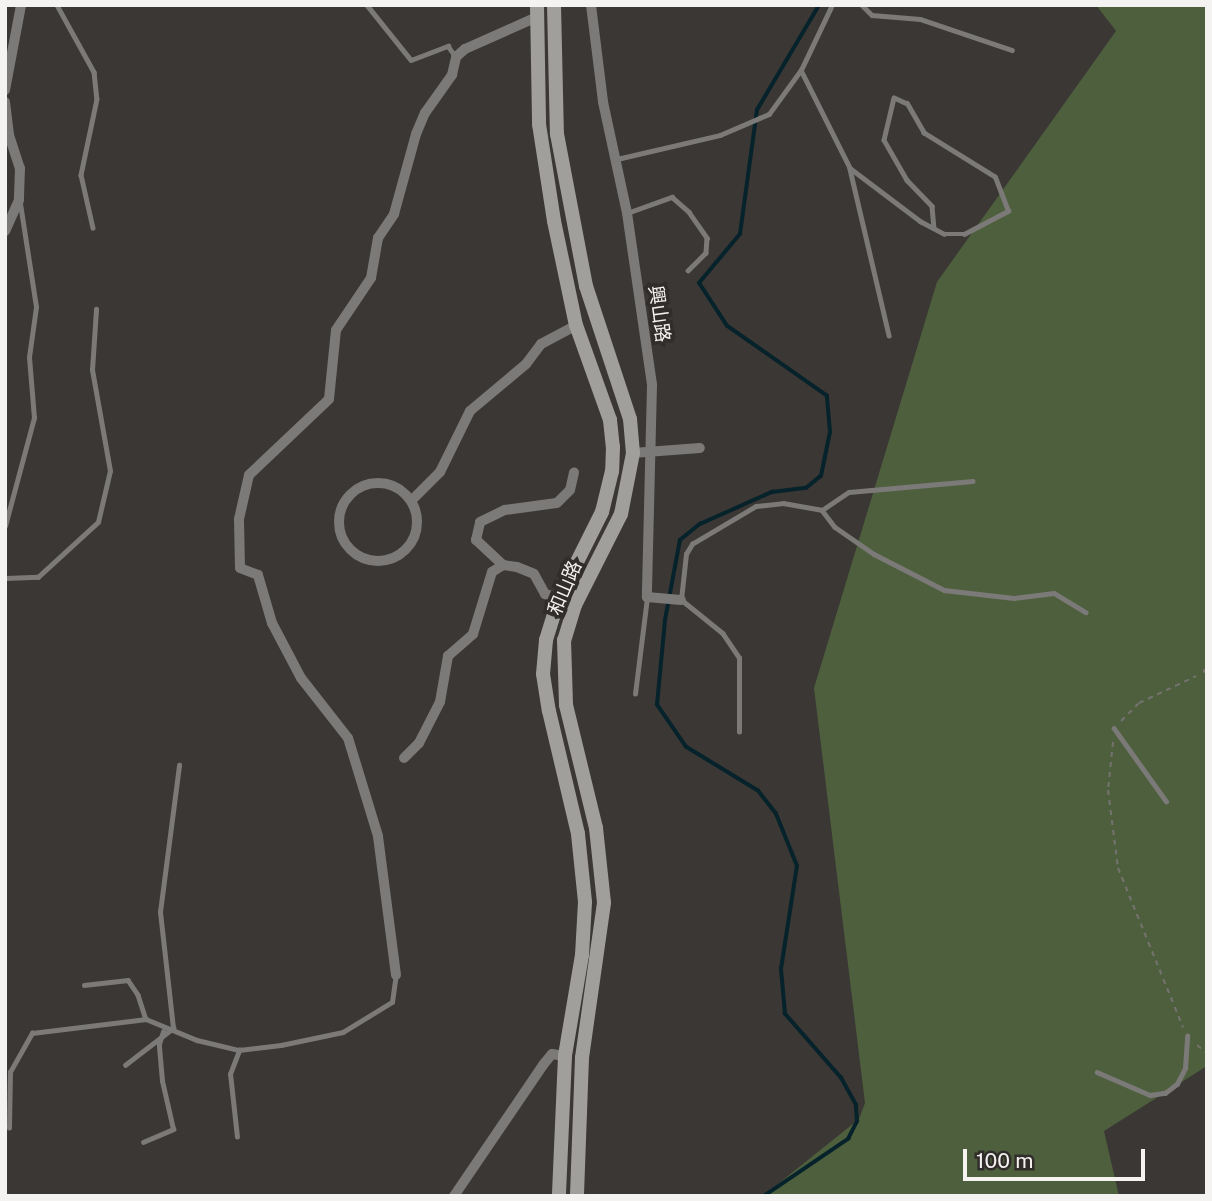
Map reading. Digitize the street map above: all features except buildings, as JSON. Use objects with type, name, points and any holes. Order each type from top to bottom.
[{"type":"main road","name":"和山路","points":[[554,5],[557,134],[586,286],[630,419],[633,453],[621,514],[575,605],[564,640],[566,705],[596,828],[604,903],[582,1058],[577,1196]]},
{"type":"main road","name":"和山路","points":[[537,11],[539,124],[576,325],[610,421],[612,471],[602,512],[559,598],[546,640],[543,674],[578,834],[585,902],[582,954],[565,1056],[559,1196]]},
{"type":"street","points":[[5,90],[21,5]]},
{"type":"street","name":"興山路","points":[[591,5],[613,160],[627,214],[652,385],[647,597]]},
{"type":"street","points":[[396,975],[378,836],[348,738],[301,678],[272,623],[258,575],[240,568],[239,519],[249,475],[329,400],[336,330],[371,278],[378,239],[394,214],[416,134],[425,113],[452,75],[456,57],[537,11]]},
{"type":"street","points":[[5,102],[9,135],[20,168],[19,200],[5,230]]},
{"type":"street","points":[[411,501],[440,472],[470,411],[526,364],[541,344],[576,325]]},
{"type":"street","points":[[633,453],[700,448]]},
{"type":"street","points":[[559,598],[545,594],[534,574],[503,565],[476,540],[480,522],[505,510],[557,503],[570,490],[574,472]]},
{"type":"street","points":[[387,484],[411,501],[416,531],[399,555],[369,560],[345,543],[340,513],[357,489],[387,484]]},
{"type":"street","points":[[404,758],[419,743],[440,702],[448,656],[473,634],[484,588],[492,572],[503,565]]},
{"type":"street","points":[[647,597],[681,600]]},
{"type":"street","points":[[453,1196],[543,1065],[552,1054],[565,1056]]},
{"type":"lane","points":[[57,5],[94,72],[97,99],[81,175],[93,228]]},
{"type":"lane","points":[[367,5],[411,60],[447,46],[456,57]]},
{"type":"lane","points":[[613,160],[720,135],[769,114],[801,70],[832,5]]},
{"type":"lane","points":[[862,5],[872,15],[920,19],[1012,50]]},
{"type":"lane","points":[[801,70],[850,168],[889,335]]},
{"type":"lane","points":[[850,168],[934,229],[944,234],[964,234],[1008,211],[995,177],[925,133],[907,104],[894,98],[884,140],[907,180],[932,206],[934,229]]},
{"type":"lane","points":[[627,214],[672,197],[689,212],[707,238],[706,253],[688,271]]},
{"type":"lane","points":[[5,526],[34,418],[29,357],[36,307],[19,200]]},
{"type":"lane","points":[[5,578],[38,577],[98,522],[110,471],[92,370],[96,309]]},
{"type":"lane","points":[[822,510],[849,492],[973,481]]},
{"type":"lane","points":[[739,732],[739,658],[723,634],[681,600],[686,554],[705,533],[756,506],[783,503],[822,510],[835,527],[874,554],[944,590],[1014,598],[1054,593],[1086,612]]},
{"type":"lane","points":[[635,694],[647,597]]},
{"type":"lane","points":[[1114,728],[1166,801]]},
{"type":"lane","points":[[173,1028],[160,912],[179,765]]},
{"type":"lane","points":[[9,1128],[10,1072],[32,1033],[146,1019],[197,1040],[239,1050],[343,1031],[392,1002],[396,975]]},
{"type":"lane","points":[[83,985],[128,980],[138,995],[146,1019]]},
{"type":"lane","points":[[125,1065],[163,1031],[173,1028]]},
{"type":"lane","points":[[143,1142],[173,1129],[162,1081],[159,1044],[163,1031]]},
{"type":"lane","points":[[1097,1072],[1150,1095],[1165,1093],[1177,1084],[1185,1068],[1187,1036]]},
{"type":"lane","points":[[237,1137],[230,1074],[239,1050]]},
{"type":"path","points":[[1206,671],[1139,703],[1114,728],[1108,790],[1118,868],[1187,1036],[1207,1053]]},
{"type":"green space","points":[[1096,5],[1207,5],[1207,1066],[1104,1131],[1119,1196],[763,1196],[859,1119],[865,1103],[814,688],[937,282],[1116,31]]},
{"type":"waterway","points":[[764,1196],[848,1139],[857,1121],[856,1105],[841,1078],[785,1014],[781,969],[797,866],[776,814],[758,791],[686,747],[657,705],[665,620],[680,540],[700,524],[772,492],[806,488],[821,476],[830,432],[827,396],[727,326],[699,283],[740,234],[757,110],[819,5]]}]
